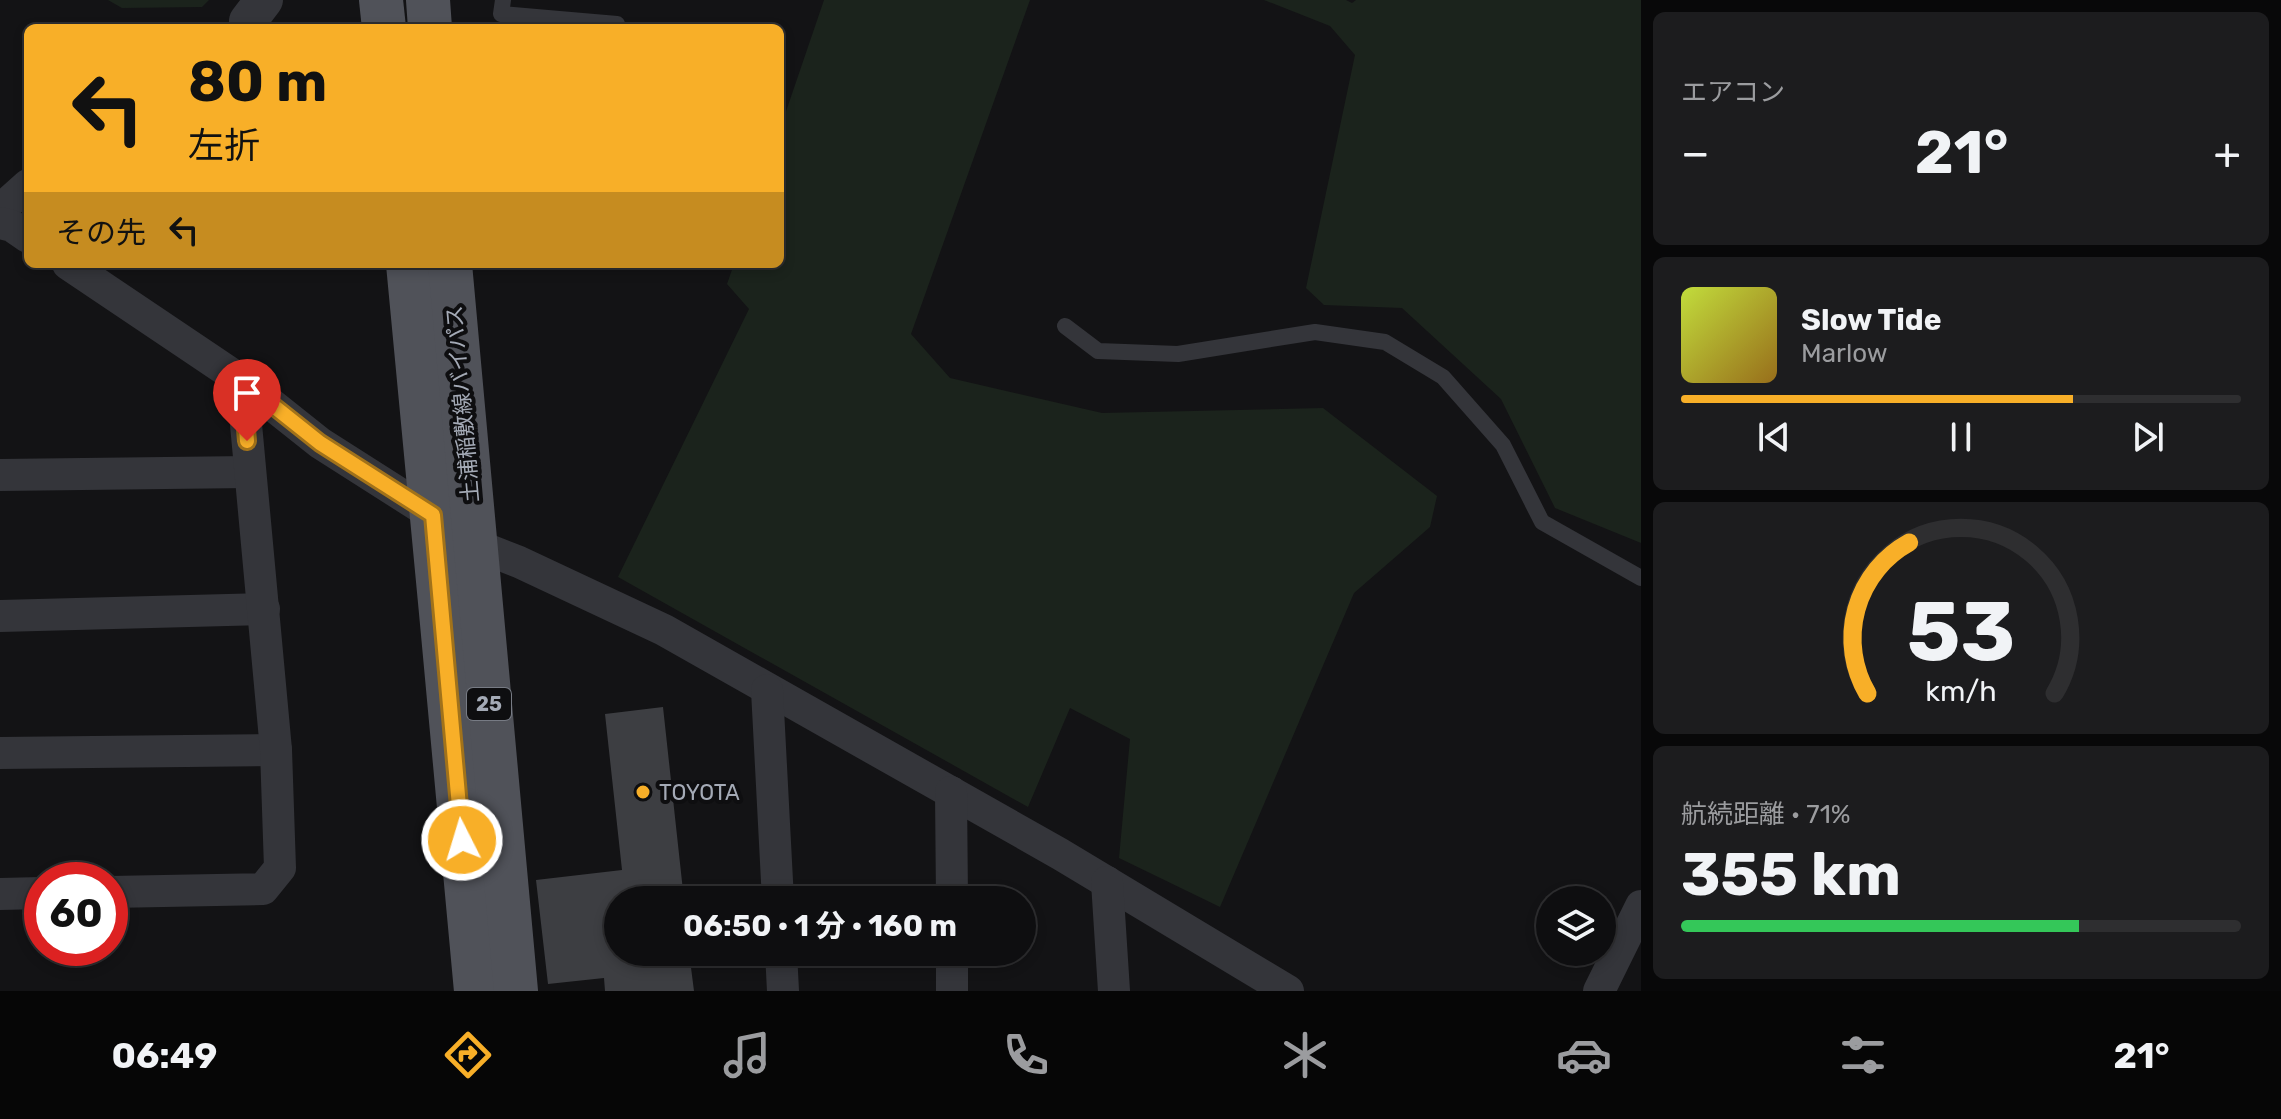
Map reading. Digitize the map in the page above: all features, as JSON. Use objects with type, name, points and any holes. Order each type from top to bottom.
[{"type":"main road","points":[[381,0],[384,24]]},
{"type":"main road","points":[[428,0],[430,24]]},
{"type":"main road","name":"土浦稲敷線バイパス","points":[[408,268],[433,515]]},
{"type":"main road","name":"土浦稲敷線バイパス","points":[[450,268],[473,544]]},
{"type":"main road","name":"25","points":[[433,515],[476,991]]},
{"type":"main road","name":"25","points":[[473,544],[516,991]]},
{"type":"street","points":[[0,210],[24,189]]},
{"type":"street","points":[[0,223],[24,234]]},
{"type":"street","points":[[74,268],[242,381],[320,443],[433,515]]},
{"type":"street","points":[[128,892],[263,889],[280,868],[276,750],[242,381]]},
{"type":"street","points":[[0,475],[249,472]]},
{"type":"street","points":[[473,544],[519,562],[664,630],[1107,882],[1288,991]]},
{"type":"street","points":[[0,616],[264,609]]},
{"type":"street","points":[[767,690],[777,886]]},
{"type":"street","points":[[0,753],[276,750]]},
{"type":"street","points":[[951,792],[952,886]]},
{"type":"street","points":[[1107,882],[1114,991]]},
{"type":"street","points":[[0,894],[24,893]]},
{"type":"street","points":[[1599,991],[1641,906]]},
{"type":"street","points":[[782,966],[783,991]]},
{"type":"street","points":[[952,966],[952,991]]},
{"type":"lane","points":[[503,0],[501,14],[617,24]]},
{"type":"lane","points":[[1065,326],[1098,351],[1178,354],[1315,332],[1385,342],[1443,377],[1503,445],[1542,522],[1641,578]]},
{"type":"shaded area","points":[[108,0],[209,0],[202,7],[122,8]]},
{"type":"shaded area","points":[[824,0],[1030,0],[911,334],[950,378],[1102,413],[1323,408],[1437,496],[1430,527],[1354,593],[1220,907],[1119,858],[1130,739],[1070,708],[1028,807],[618,577],[749,309],[727,284],[733,268],[784,268],[784,117]]},
{"type":"shaded area","points":[[1264,0],[1346,0],[1352,3],[1356,0],[1641,0],[1641,543],[1555,508],[1501,399],[1402,308],[1324,305],[1306,288],[1355,55],[1330,26]]},
{"type":"building","name":"TOYOTA","points":[[663,707],[682,886],[604,886],[604,966],[691,966],[694,991],[605,991],[604,978],[548,984],[536,880],[622,870],[605,714]]},
{"type":"place","name":"TOYOTA","points":[[643,792]]},
{"type":"route","points":[[247,441],[242,381],[320,443],[433,515],[462,840]]}]
